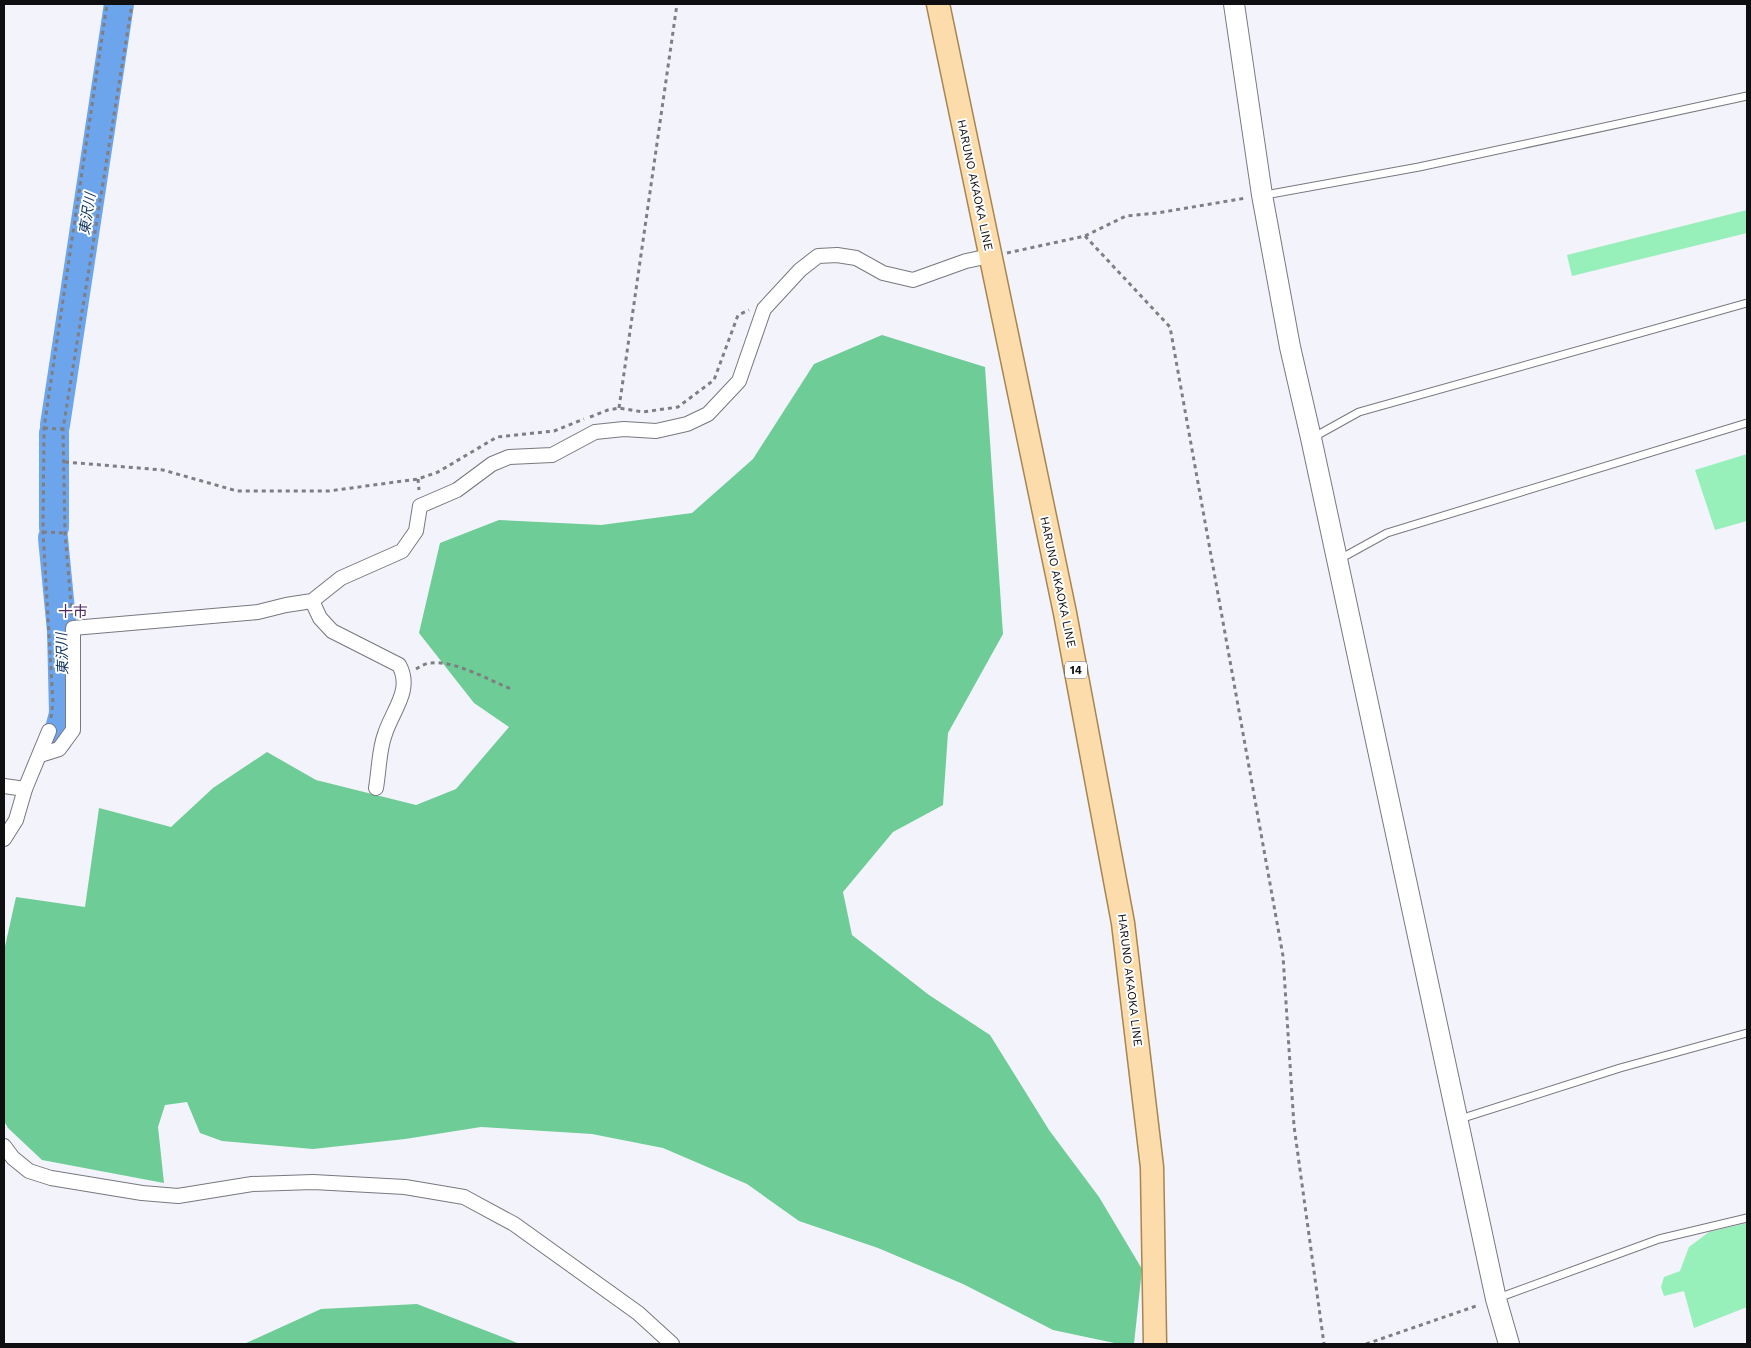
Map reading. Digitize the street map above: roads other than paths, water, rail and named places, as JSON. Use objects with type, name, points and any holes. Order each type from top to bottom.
[{"type":"main road","name":"HARUNO AKAOKA LINE","points":[[938,4],[1065,613],[1124,923],[1152,1167],[1155,1344]]},
{"type":"street","points":[[1234,4],[1262,195],[1290,347],[1496,1299],[1509,1344]]},
{"type":"street","points":[[40,755],[59,749],[72,730],[73,628],[258,612],[312,601],[341,578],[402,551],[416,531],[420,506],[457,490],[492,464],[509,457],[552,455],[595,432],[624,429],[656,431],[686,424],[708,414],[739,381],[764,310],[800,270],[818,256],[837,255],[856,258],[883,273],[913,280],[990,256]]},
{"type":"street","points":[[312,601],[320,618],[332,631],[399,665],[404,674],[400,702],[384,734],[376,788]]},
{"type":"street","points":[[4,839],[16,820],[25,789],[49,731]]},
{"type":"street","points":[[4,786],[25,789]]},
{"type":"street","points":[[4,1146],[13,1158],[29,1171],[51,1178],[142,1193],[178,1196],[252,1184],[313,1182],[405,1187],[464,1197],[514,1224],[638,1313],[672,1344]]},
{"type":"lane","points":[[1262,195],[1419,167],[1747,96]]},
{"type":"lane","points":[[1311,438],[1358,412],[1747,303]]},
{"type":"lane","points":[[1337,560],[1387,533],[1747,423]]},
{"type":"lane","points":[[1458,1120],[1620,1068],[1747,1033]]},
{"type":"lane","points":[[1496,1299],[1659,1239],[1747,1218]]},
{"type":"waterway","name":"東沢川","points":[[55,425],[119,4]]},
{"type":"waterway","name":"東沢川","points":[[54,433],[54,527]]},
{"type":"waterway","name":"東沢川","points":[[53,538],[62,631],[64,714],[57,740]]},
{"type":"district","name":"十市","points":[[73,612]]}]
